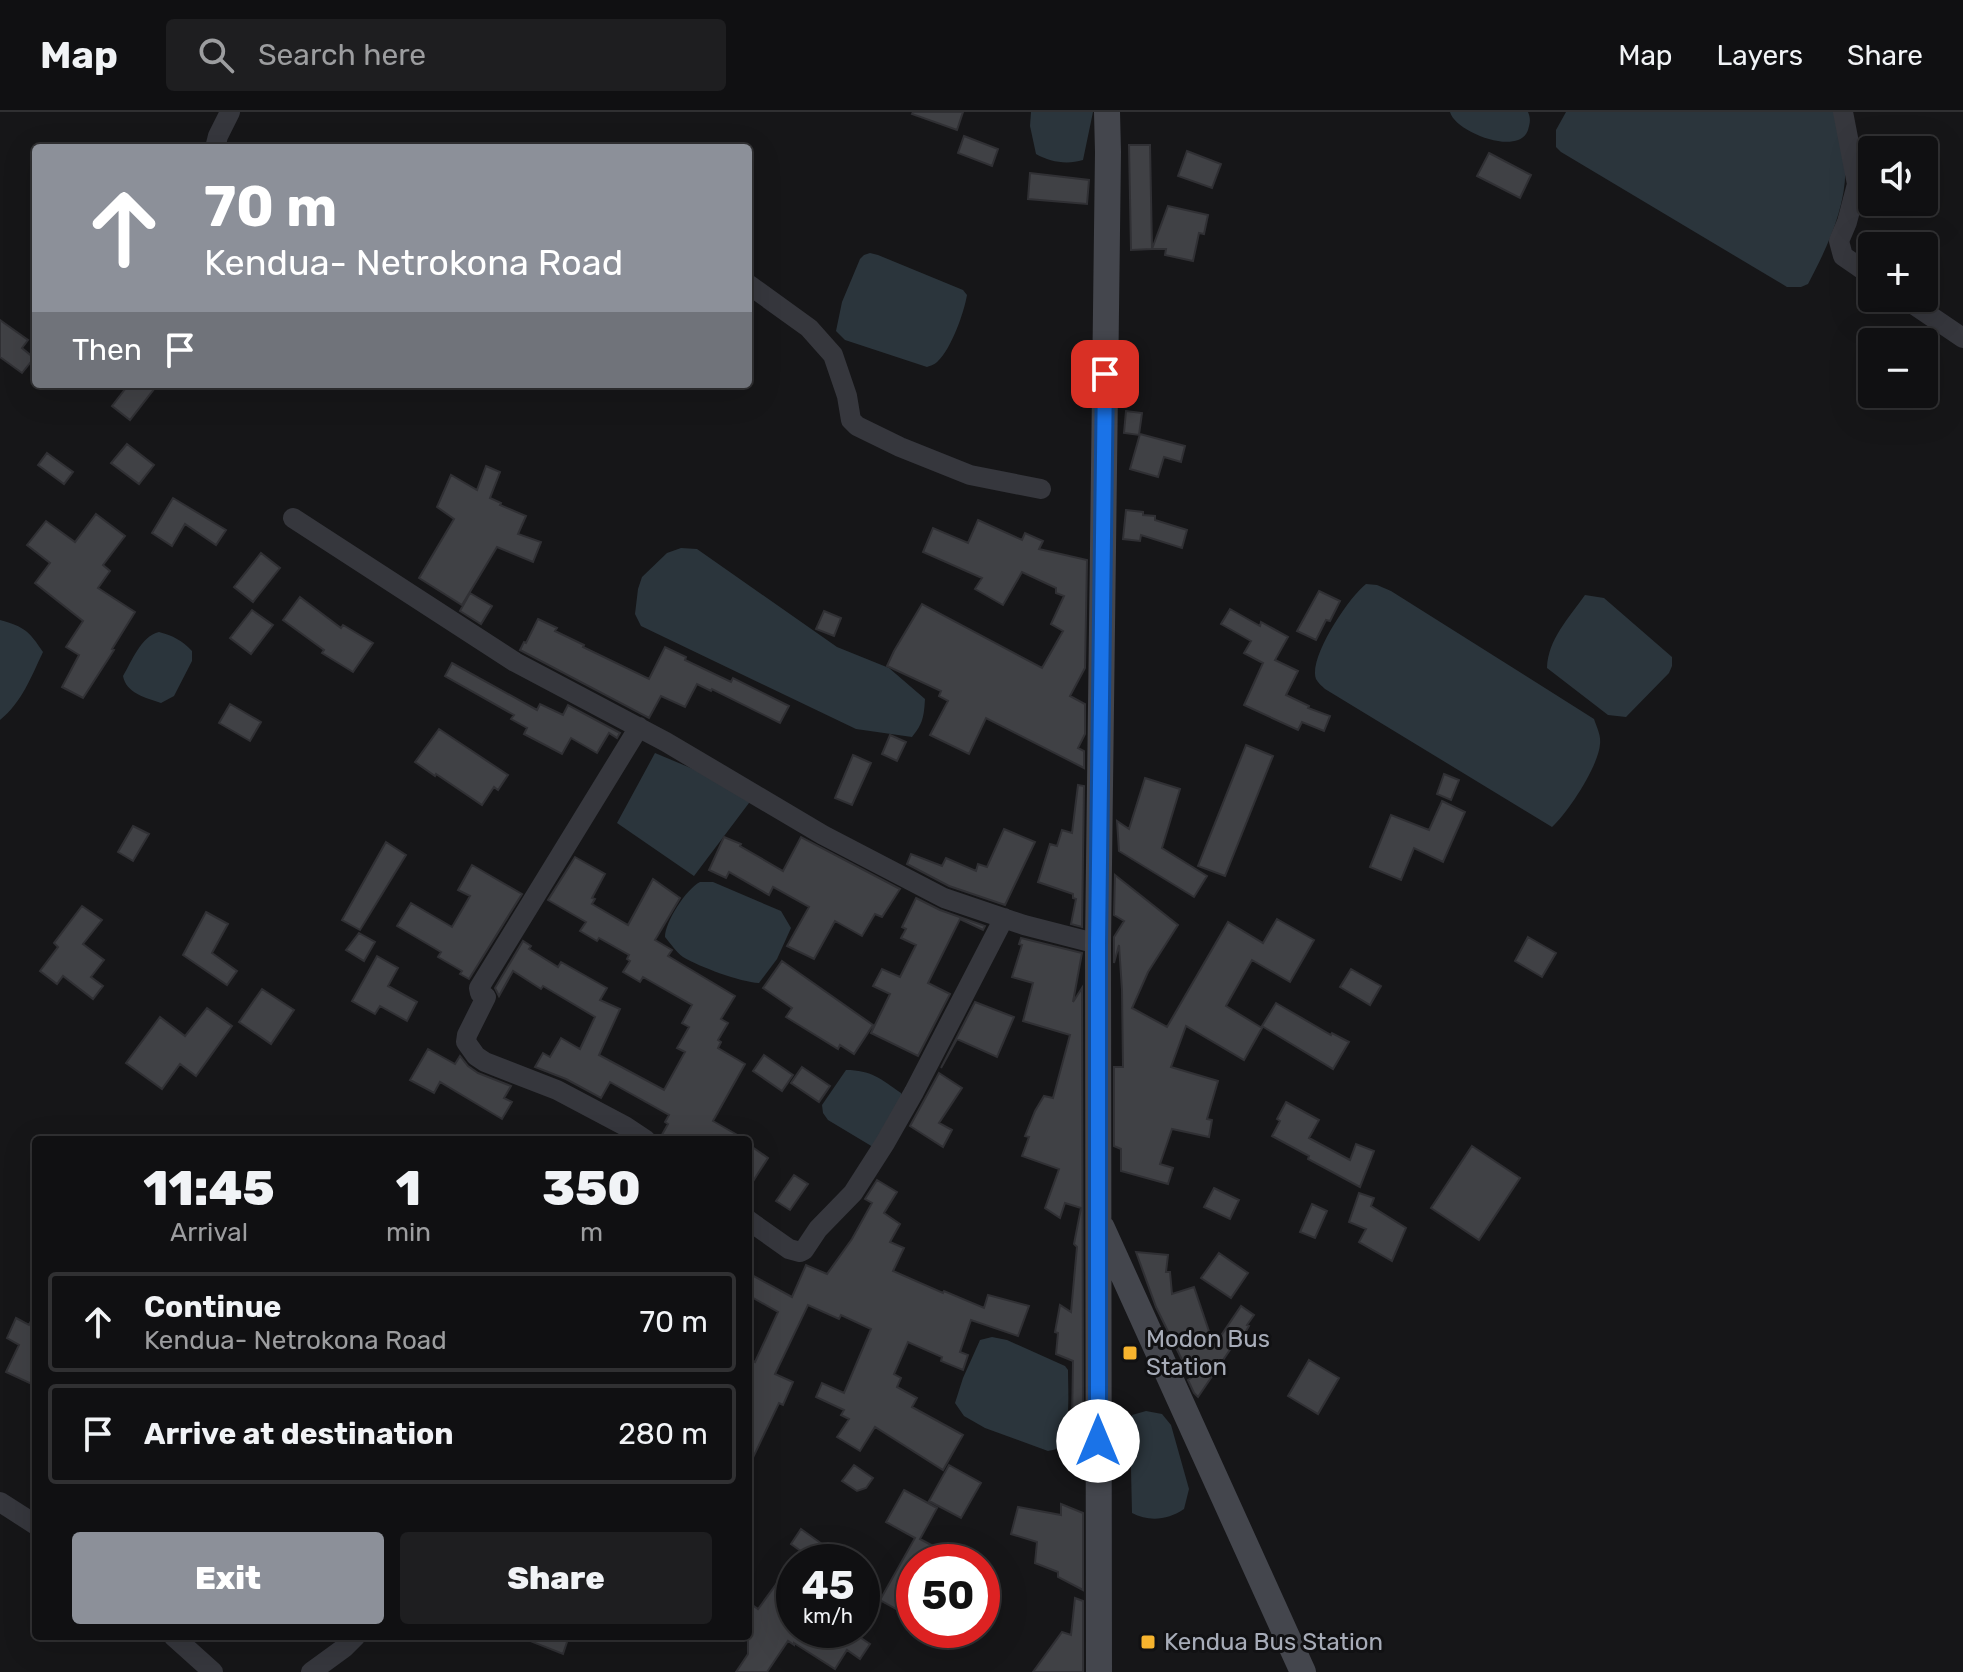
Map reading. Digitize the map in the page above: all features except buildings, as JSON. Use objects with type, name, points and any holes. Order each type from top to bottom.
[{"type":"main road","points":[[1099,1672],[1098,944],[1107,112]]},
{"type":"main road","points":[[1099,1221],[1303,1672]]},
{"type":"street","points":[[216,144],[230,112]]},
{"type":"street","points":[[1843,112],[1857,184],[1839,241],[1843,256],[1858,266]]},
{"type":"street","points":[[752,287],[809,328],[833,355],[847,396],[851,420],[857,426],[970,475],[1041,489]]},
{"type":"street","points":[[1925,312],[1963,338]]},
{"type":"street","points":[[293,518],[515,662],[639,727],[836,842],[944,898],[1024,925],[1098,944]]},
{"type":"street","points":[[639,727],[479,988],[486,997],[466,1042],[485,1062],[557,1090],[640,1136]]},
{"type":"street","points":[[752,1223],[789,1249],[800,1252],[853,1193],[914,1092],[1004,918]]},
{"type":"street","points":[[0,1502],[32,1522]]},
{"type":"street","points":[[177,1640],[213,1672]]},
{"type":"street","points":[[311,1672],[352,1640]]},
{"type":"shaded area","points":[[1031,112],[1093,112],[1083,160],[1059,162],[1036,154],[1030,126]]},
{"type":"shaded area","points":[[1450,112],[1528,112],[1530,123],[1522,138],[1501,141],[1475,134],[1454,120]]},
{"type":"shaded area","points":[[1566,112],[1837,112],[1845,163],[1843,194],[1829,241],[1808,284],[1787,287],[1561,152],[1556,147],[1556,130]]},
{"type":"shaded area","points":[[870,253],[963,290],[967,295],[952,340],[934,364],[927,367],[845,340],[836,331],[842,302],[860,259]]},
{"type":"shaded area","points":[[681,548],[697,549],[837,647],[889,668],[925,699],[922,720],[912,737],[856,729],[641,626],[635,614],[642,577],[667,553]]},
{"type":"shaded area","points":[[1366,584],[1391,591],[1594,719],[1600,741],[1594,764],[1574,800],[1552,827],[1318,682],[1315,669],[1324,643],[1341,614]]},
{"type":"shaded area","points":[[1585,595],[1604,598],[1672,657],[1669,673],[1626,717],[1608,715],[1547,668],[1555,638]]},
{"type":"shaded area","points":[[0,620],[26,631],[43,652],[20,697],[0,720]]},
{"type":"shaded area","points":[[159,632],[177,639],[192,651],[192,661],[174,696],[161,703],[132,691],[123,676],[142,644]]},
{"type":"shaded area","points":[[655,753],[755,795],[694,876],[617,823]]},
{"type":"shaded area","points":[[700,882],[713,882],[781,911],[791,928],[777,959],[759,983],[731,977],[690,961],[678,953],[665,937],[677,906]]},
{"type":"shaded area","points":[[846,1070],[869,1074],[901,1093],[902,1097],[873,1147],[828,1120],[823,1113],[822,1105]]},
{"type":"shaded area","points":[[992,1337],[1007,1340],[1068,1370],[1067,1420],[1064,1438],[1056,1448],[1048,1451],[985,1428],[964,1416],[955,1403],[980,1340]]},
{"type":"shaded area","points":[[1146,1411],[1162,1414],[1171,1425],[1189,1489],[1184,1509],[1172,1516],[1145,1518],[1132,1513],[1130,1426],[1132,1415]]},
{"type":"place","name":"Modon Bus Station","points":[[1130,1353]]},
{"type":"place","name":"Kendua Bus Station","points":[[1148,1642]]},
{"type":"route","points":[[1098,1441],[1098,944],[1105,374]]}]
